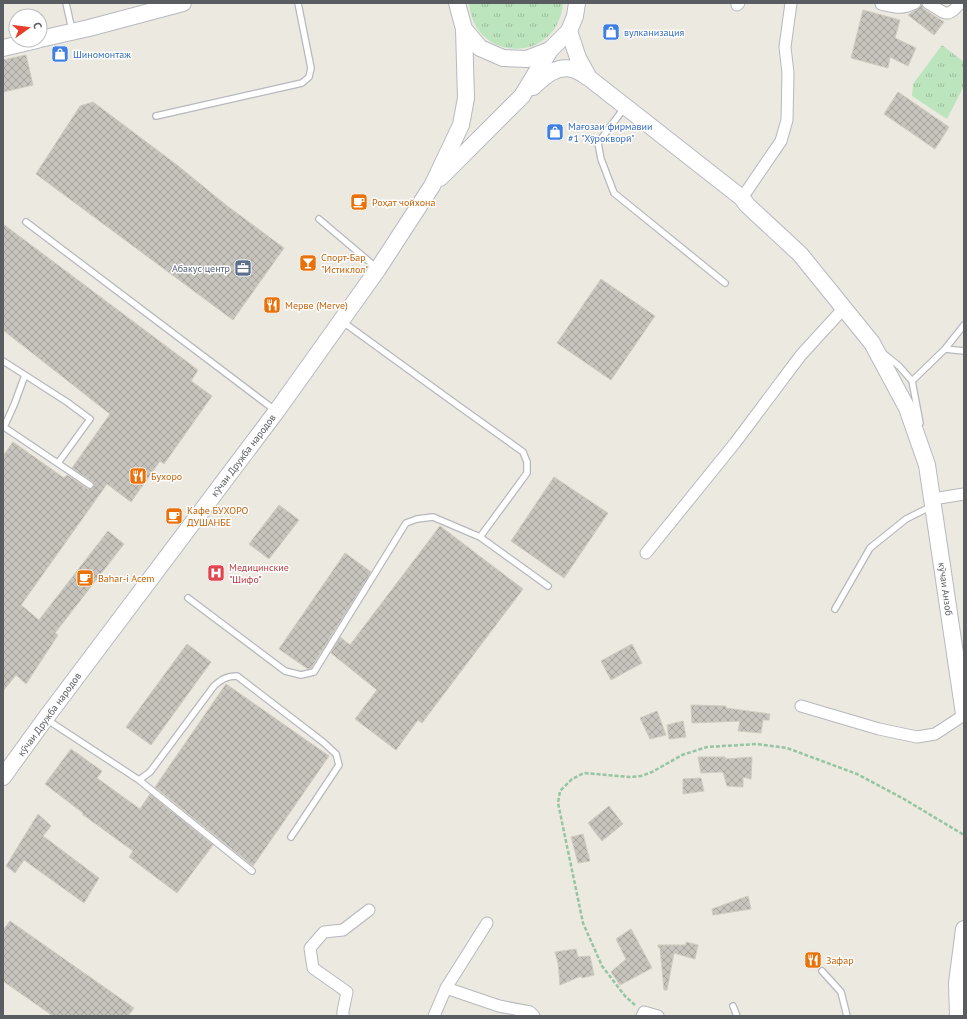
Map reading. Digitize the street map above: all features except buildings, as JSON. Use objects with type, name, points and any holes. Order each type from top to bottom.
[{"type":"main road","points":[[432,186],[461,125],[466,98],[464,29],[456,3]]},
{"type":"main road","points":[[522,96],[550,50],[569,31],[575,16],[577,3]]},
{"type":"main road","points":[[48,37],[173,4]]},
{"type":"main road","points":[[464,29],[480,48],[502,58],[528,59],[550,50]]},
{"type":"main road","points":[[569,31],[578,58],[589,78]]},
{"type":"main road","points":[[432,186],[522,96],[548,73],[562,69],[573,69],[589,78]]},
{"type":"main road","name":"кӯчаи Анзоб","points":[[589,78],[742,198],[747,206],[800,254],[872,343],[907,408],[927,464],[964,715]]},
{"type":"main road","name":"кӯчаи Дружба народов","points":[[3,777],[276,412],[378,269],[432,186]]},
{"type":"main road","points":[[958,1016],[957,983],[964,929]]},
{"type":"street","points":[[742,198],[782,142],[787,120],[788,73],[785,47],[791,3]]},
{"type":"street","points":[[881,4],[896,8],[903,8],[915,3]]},
{"type":"street","points":[[928,3],[943,13],[948,13],[954,11],[960,3]]},
{"type":"street","points":[[646,553],[735,443],[801,355],[844,308]]},
{"type":"street","points":[[933,502],[964,494]]},
{"type":"street","points":[[801,706],[917,737],[935,734],[964,715]]},
{"type":"street","points":[[343,1016],[347,992],[313,968],[310,948],[324,932],[343,930],[369,910]]},
{"type":"street","points":[[434,1016],[446,988],[487,923]]},
{"type":"street","points":[[446,988],[499,1006],[530,1012],[534,1016]]},
{"type":"street","points":[[643,1014],[658,1016]]},
{"type":"lane","points":[[66,3],[72,31]]},
{"type":"lane","points":[[156,116],[302,83],[309,77],[311,68],[298,3]]},
{"type":"lane","points":[[625,107],[598,143],[601,159],[614,193],[725,283]]},
{"type":"lane","points":[[319,219],[378,269]]},
{"type":"lane","points":[[26,222],[276,412]]},
{"type":"lane","points":[[341,321],[523,452],[527,462],[527,473],[480,537]]},
{"type":"lane","points":[[872,343],[899,366],[912,381],[945,350],[964,325]]},
{"type":"lane","points":[[945,350],[964,350]]},
{"type":"lane","points":[[3,361],[67,402],[90,419],[58,464]]},
{"type":"lane","points":[[26,376],[3,427],[90,486]]},
{"type":"lane","name":"кӯчаи Анзоб","points":[[912,381],[927,464]]},
{"type":"lane","points":[[835,609],[870,548],[906,519],[933,502]]},
{"type":"lane","points":[[188,598],[285,671],[301,675],[314,672],[406,523],[417,519],[433,517],[480,537],[548,586]]},
{"type":"lane","points":[[139,780],[150,772],[214,686],[222,678],[237,676],[323,742],[336,754],[339,765],[291,837]]},
{"type":"lane","points":[[45,719],[139,780],[252,871]]},
{"type":"lane","points":[[822,971],[841,992],[847,1016]]},
{"type":"lane","points":[[733,1006],[738,1016]]},
{"type":"path","points":[[643,1014],[625,996],[602,966],[583,923],[558,803],[560,791],[572,778],[584,773],[630,778],[641,776],[652,772],[682,755],[707,747],[757,744],[787,748],[857,774],[904,799],[964,835]]},
{"type":"green space","points":[[469,3],[563,3],[558,23],[547,37],[532,46],[516,49],[500,46],[485,37],[474,23]]},
{"type":"green space","points":[[942,45],[964,62],[964,86],[947,119],[912,96],[913,84]]},
{"type":"place","name":"вулканизация","points":[[611,32]]},
{"type":"place","name":"Шиномонтаж","points":[[60,54]]},
{"type":"place","name":"Мағозаи фирмавии #1 \"Хӯрокворӣ\"","points":[[555,132]]},
{"type":"place","name":"Роҳат чойхона","points":[[359,202]]},
{"type":"place","name":"Спорт-Бар \"Истиклол\"","points":[[308,263]]},
{"type":"place","name":"Абакус центр","points":[[243,268]]},
{"type":"place","name":"Мерве (Merve)","points":[[272,305]]},
{"type":"place","name":"Бухоро","points":[[138,476]]},
{"type":"place","name":"Кафе БУХОРО ДУШАНБЕ","points":[[174,516]]},
{"type":"place","name":"Медицинские \"Шифо\"","points":[[216,573]]},
{"type":"place","name":"Bahar-i Acem","points":[[85,578]]},
{"type":"place","name":"Зафар","points":[[813,960]]}]
